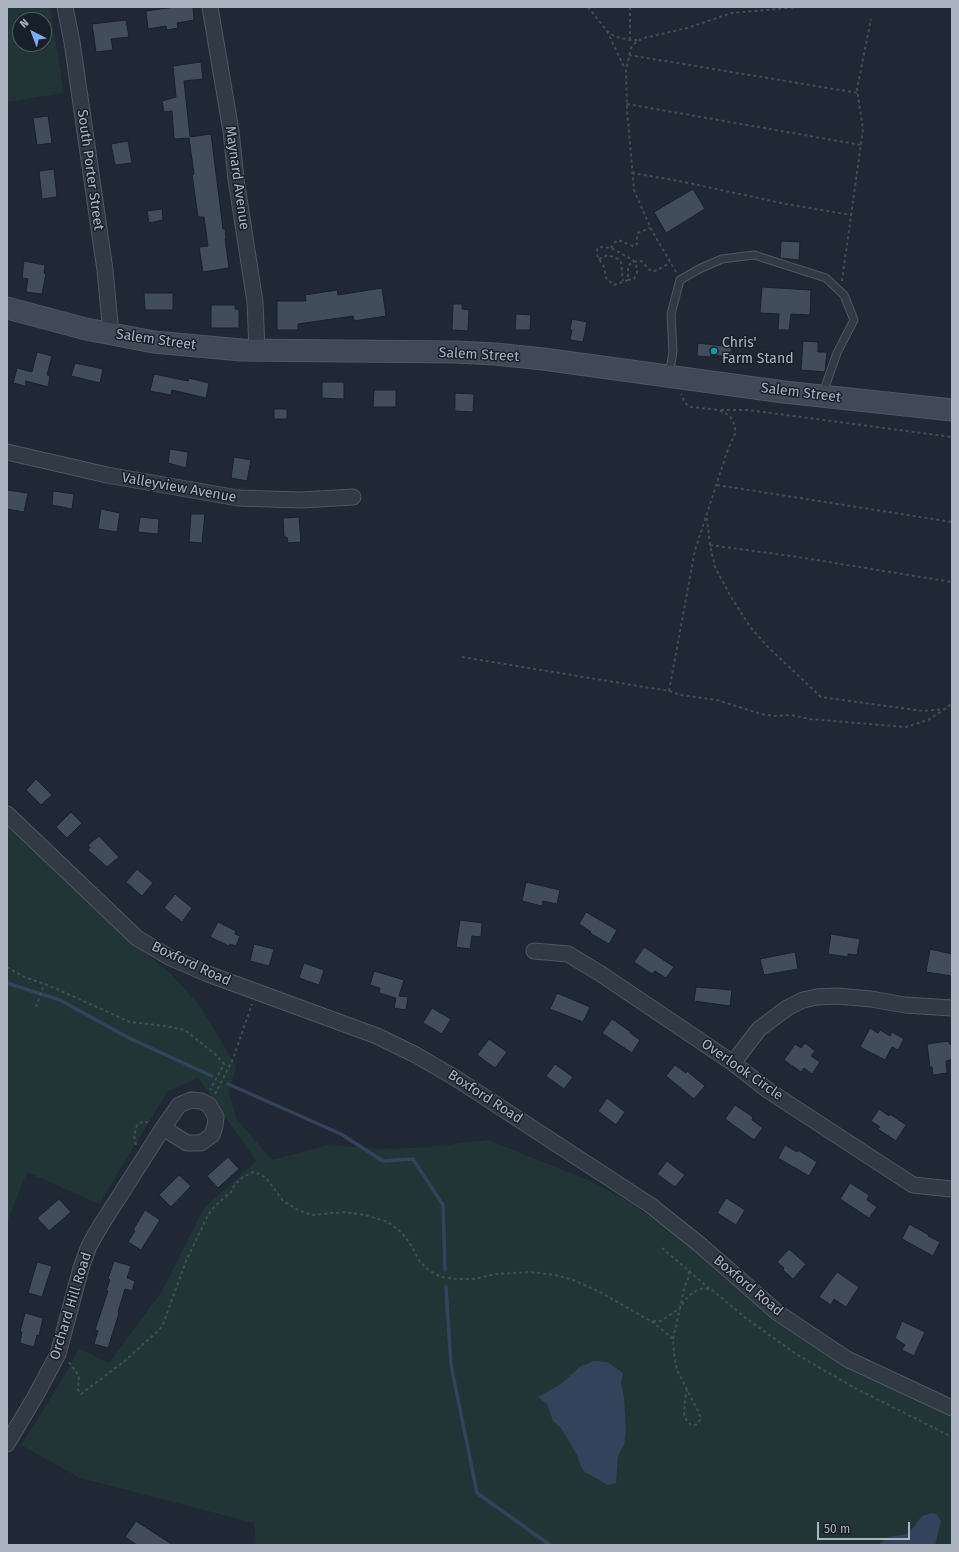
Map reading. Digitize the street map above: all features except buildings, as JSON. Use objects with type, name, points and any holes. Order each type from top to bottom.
[{"type":"main road","name":"Salem Street","points":[[7,308],[86,329],[154,342],[241,350],[455,352],[495,354],[676,376],[822,396],[952,410]]},
{"type":"street","name":"South Porter Street","points":[[65,7],[72,42],[105,270],[111,334]]},
{"type":"street","name":"Maynard Avenue","points":[[210,7],[231,131],[236,179],[255,302],[257,350]]},
{"type":"street","name":"Valleyview Avenue","points":[[7,452],[107,476],[238,498],[301,500],[353,497]]},
{"type":"street","name":"Boxford Road","points":[[7,814],[137,938],[169,957],[208,974],[377,1036],[416,1055],[457,1079],[650,1205],[699,1244],[778,1313],[846,1359],[952,1408]]},
{"type":"street","name":"Overlook Circle","points":[[534,951],[568,954],[601,974],[733,1063],[769,1090],[913,1185],[951,1189]]},
{"type":"street","points":[[733,1063],[760,1029],[787,1008],[803,1000],[817,997],[837,996],[871,999],[905,1005],[952,1008]]},
{"type":"street","points":[[157,1126],[187,1143],[196,1144],[205,1141],[212,1135],[216,1122],[209,1098]]},
{"type":"street","name":"Orchard Hill Road","points":[[7,1444],[58,1354],[81,1268],[90,1246],[157,1126],[183,1102],[209,1098]]},
{"type":"lane","points":[[676,376],[671,314],[680,280],[699,269],[722,259],[754,254],[826,278],[844,295],[854,320],[836,353],[822,396]]},
{"type":"path","points":[[588,7],[607,31],[626,70]]},
{"type":"path","points":[[630,7],[630,40]]},
{"type":"path","points":[[680,280],[651,228],[634,190],[627,104],[626,70],[631,48],[636,42],[641,40],[687,28],[732,13],[799,7]]},
{"type":"path","points":[[841,292],[863,129],[857,89],[872,19]]},
{"type":"path","points":[[607,31],[616,37],[630,40],[641,40]]},
{"type":"path","points":[[629,55],[858,93]]},
{"type":"path","points":[[627,104],[861,145]]},
{"type":"path","points":[[632,173],[679,181],[786,204],[851,215]]},
{"type":"path","points":[[611,248],[618,240],[634,246],[637,244],[637,235],[651,228]]},
{"type":"path","points":[[599,247],[611,248],[630,257],[637,268],[637,273],[634,279],[614,284],[606,278],[604,267],[599,259],[596,253],[599,247]]},
{"type":"path","points":[[599,259],[608,255],[618,259],[621,262],[623,282]]},
{"type":"path","points":[[628,280],[628,267],[634,262],[641,261],[651,271],[655,271],[670,263]]},
{"type":"path","points":[[676,376],[685,404],[691,407],[719,410],[748,410],[952,438]]},
{"type":"path","points":[[669,691],[695,550],[728,449],[735,434],[735,426],[730,416],[719,410]]},
{"type":"path","points":[[717,485],[952,522]]},
{"type":"path","points":[[706,517],[715,566],[731,597],[751,628],[768,647],[821,697],[923,711],[945,709]]},
{"type":"path","points":[[710,545],[798,557],[952,582]]},
{"type":"path","points":[[462,657],[717,700],[761,714],[791,715],[810,719],[875,726],[906,727],[928,720],[952,703]]},
{"type":"path","points":[[7,967],[22,976],[44,984],[130,1022],[185,1030],[215,1054],[224,1064],[209,1098]]},
{"type":"path","points":[[36,1007],[44,984]]},
{"type":"path","points":[[209,1098],[234,1058],[256,992]]},
{"type":"path","points":[[136,1147],[134,1136],[137,1125],[143,1121],[157,1126]]},
{"type":"path","points":[[68,1361],[79,1376],[78,1390],[81,1394],[126,1360],[162,1327],[186,1261],[208,1215],[215,1206],[231,1192],[242,1176],[252,1172],[260,1174],[267,1179],[283,1201],[300,1211],[312,1215],[344,1212],[365,1215],[388,1222],[402,1233],[412,1245],[420,1262],[430,1271],[441,1277],[475,1279],[495,1274],[532,1272],[555,1275],[573,1280],[598,1291],[652,1321],[673,1339]]},
{"type":"path","points":[[662,1248],[748,1319],[796,1354],[853,1387],[952,1437]]},
{"type":"path","points":[[687,1390],[684,1414],[691,1426],[696,1425],[701,1419],[699,1413],[677,1370],[673,1339],[689,1271]]},
{"type":"path","points":[[652,1321],[661,1321],[680,1308],[685,1300],[694,1292],[703,1288],[712,1290]]},
{"type":"shaded area","points":[[7,7],[50,7],[51,12],[12,12],[12,52],[52,52],[52,19],[64,93],[7,102]]},
{"type":"shaded area","points":[[7,819],[150,957],[169,972],[200,1006],[236,1066],[229,1092],[236,1118],[272,1160],[328,1145],[384,1149],[429,1147],[488,1140],[595,1183],[631,1203],[703,1255],[802,1338],[828,1355],[869,1377],[952,1416],[952,1545],[256,1545],[254,1523],[80,1478],[21,1445],[62,1380],[79,1348],[109,1363],[162,1291],[204,1208],[256,1161],[198,1078],[167,1092],[99,1204],[27,1172],[7,1222]]},
{"type":"water","points":[[594,1361],[607,1362],[623,1373],[621,1383],[624,1398],[626,1432],[624,1445],[618,1456],[616,1483],[608,1485],[585,1472],[581,1467],[577,1455],[561,1428],[553,1421],[547,1404],[538,1397],[561,1384],[581,1366]]},
{"type":"water","points":[[933,1513],[937,1515],[941,1521],[935,1545],[878,1545],[889,1537],[907,1534],[922,1516]]},
{"type":"waterway","points":[[7,983],[60,1000],[129,1038],[212,1076]]},
{"type":"waterway","points":[[228,1084],[341,1134],[383,1161],[413,1159],[443,1205],[445,1270]]},
{"type":"waterway","points":[[446,1287],[451,1365],[477,1493],[550,1545]]},
{"type":"place","name":"Chris' Farm Stand","points":[[714,351]]}]
